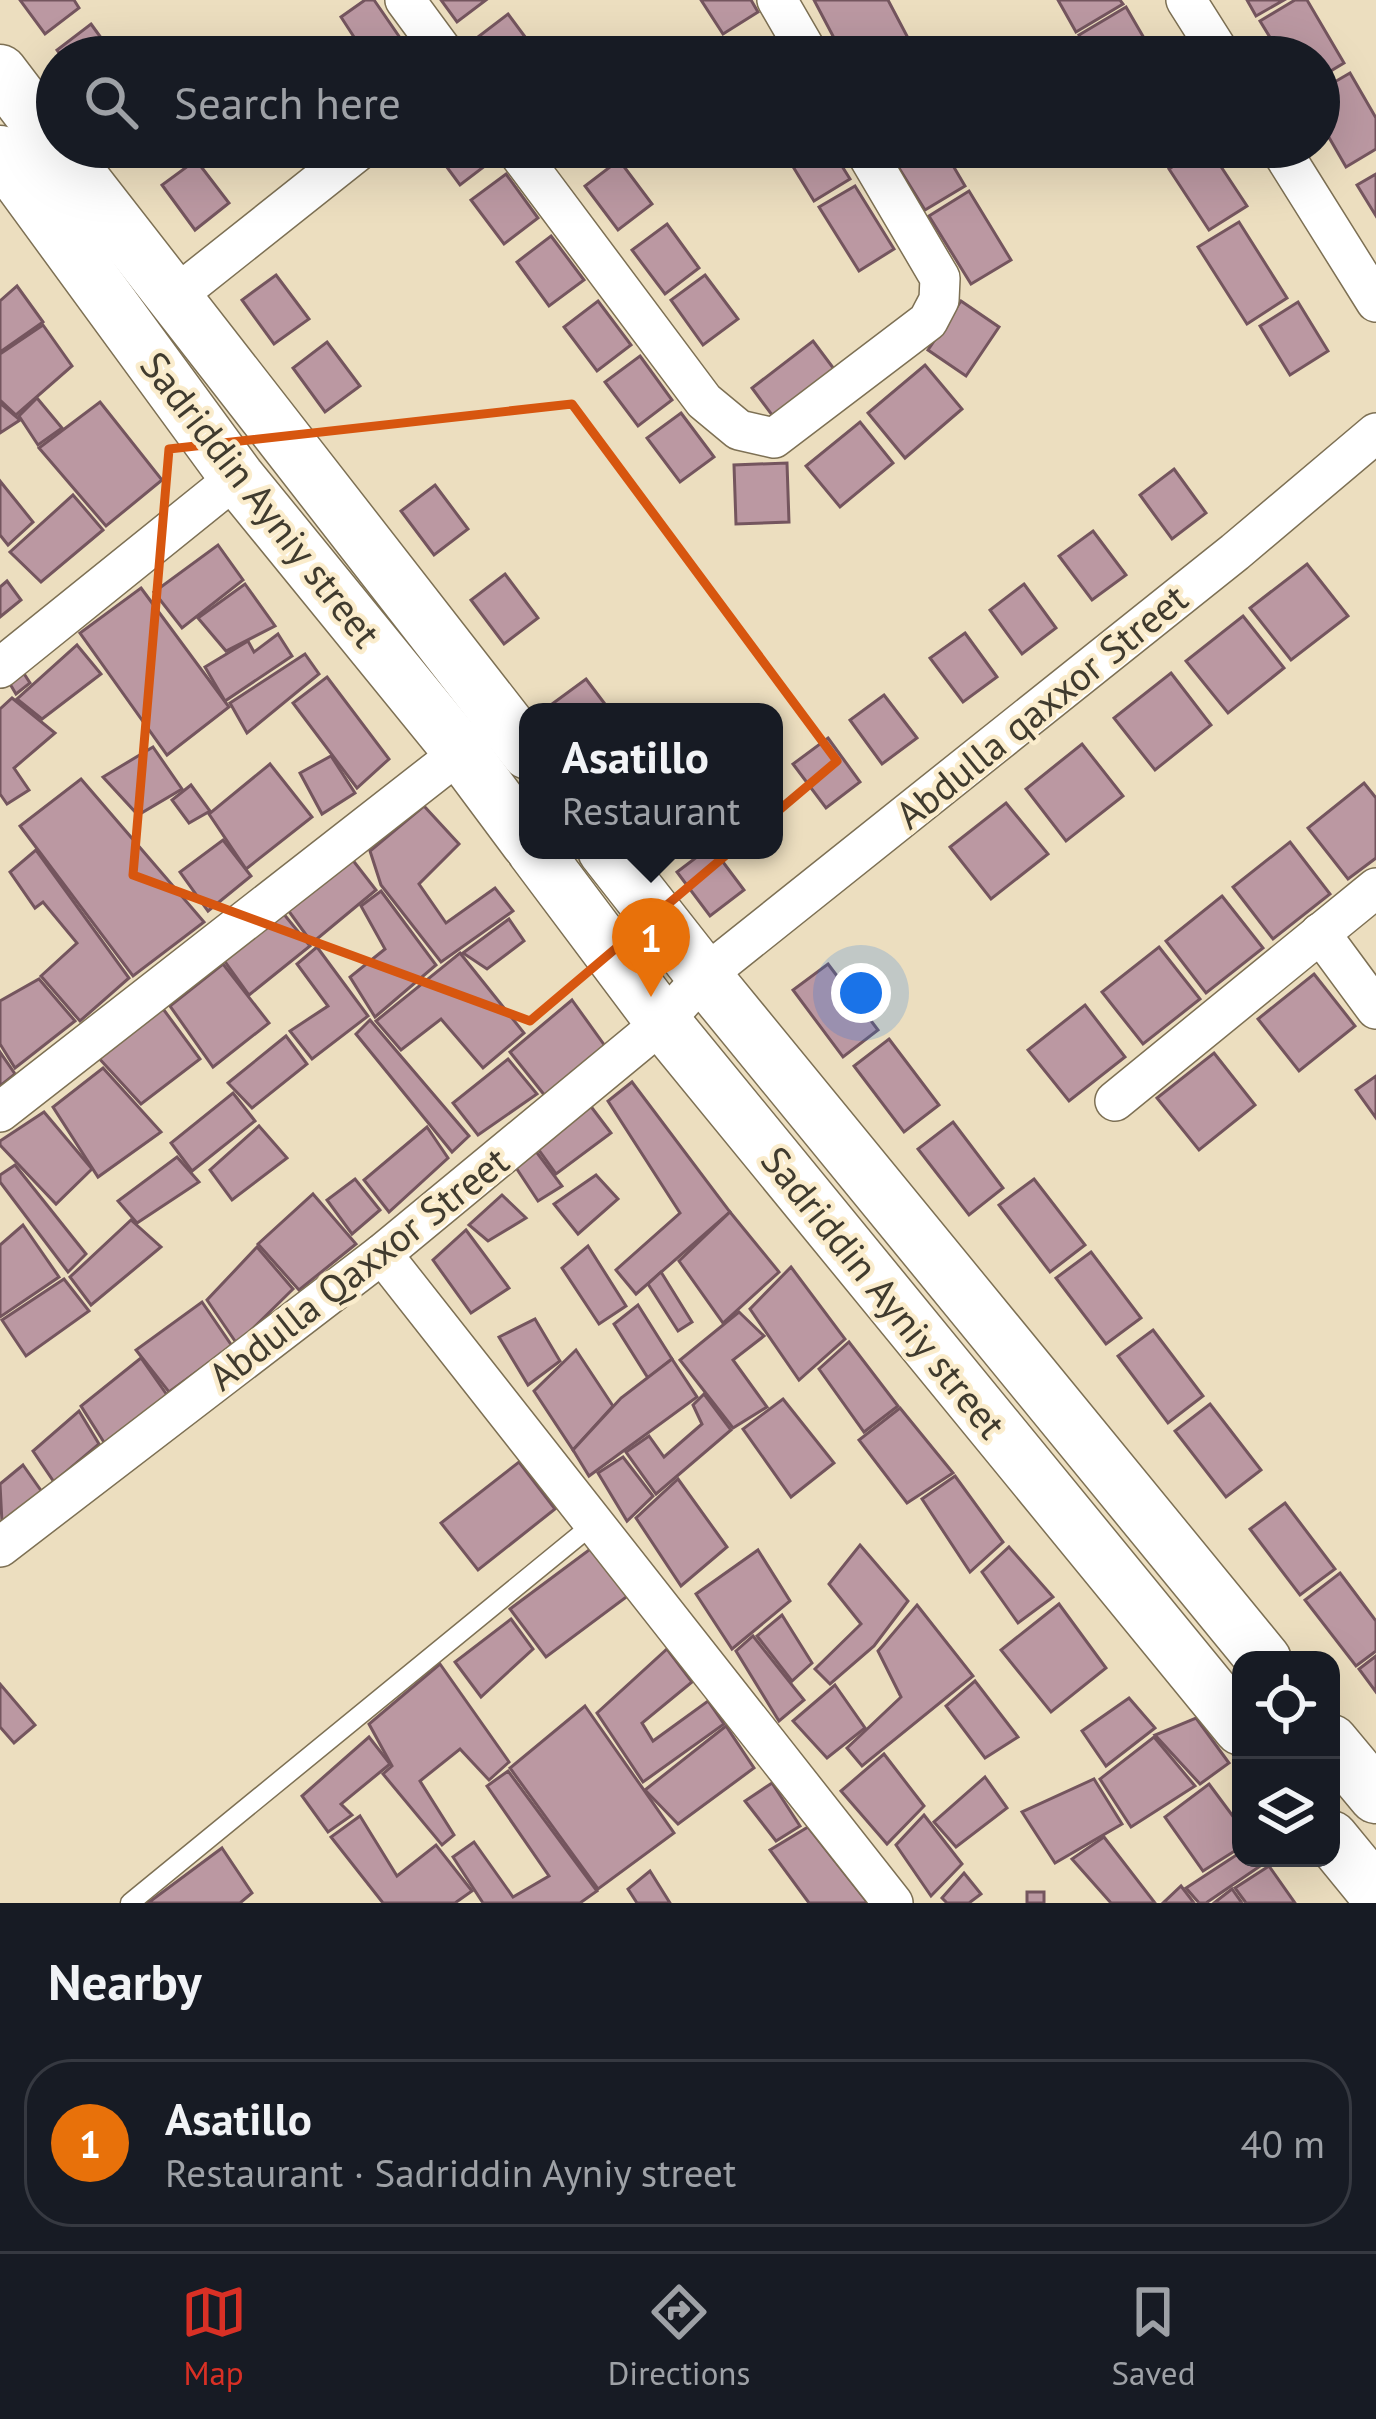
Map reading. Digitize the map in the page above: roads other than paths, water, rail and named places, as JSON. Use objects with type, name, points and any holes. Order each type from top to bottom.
[{"type":"main road","name":"Sadriddin Ayniy street","points":[[0,72],[36,119]]},
{"type":"main road","name":"Sadriddin Ayniy street","points":[[2,158],[237,477],[519,830]]},
{"type":"main road","name":"Sadriddin Ayniy street","points":[[73,168],[519,741]]},
{"type":"main road","name":"Sadriddin Ayniy street","points":[[541,859],[662,1022],[1232,1717]]},
{"type":"main road","name":"Sadriddin Ayniy street","points":[[612,859],[1257,1651]]},
{"type":"main road","points":[[1340,1753],[1376,1796]]},
{"type":"main road","points":[[1340,1849],[1376,1893]]},
{"type":"street","points":[[405,0],[432,36]]},
{"type":"street","points":[[777,0],[798,36]]},
{"type":"street","points":[[1186,0],[1209,36]]},
{"type":"street","points":[[172,298],[336,168]]},
{"type":"street","points":[[530,168],[704,401],[740,430],[774,438],[928,321],[939,300],[940,278],[875,168]]},
{"type":"street","points":[[1292,168],[1376,302]]},
{"type":"street","name":"Abdulla qaxxor Street","points":[[704,976],[1235,552],[1376,433]]},
{"type":"street","points":[[0,668],[237,477]]},
{"type":"street","points":[[0,1112],[461,752]]},
{"type":"street","points":[[1115,1101],[1376,888]]},
{"type":"street","points":[[1320,933],[1376,1009]]},
{"type":"street","name":"Abdulla Qaxxor Street","points":[[0,1547],[382,1254],[662,1022],[704,976]]},
{"type":"street","points":[[382,1254],[893,1903]]},
{"type":"lane","points":[[130,1903],[592,1525]]},
{"type":"place","name":"Asatillo","points":[[651,997]]}]
